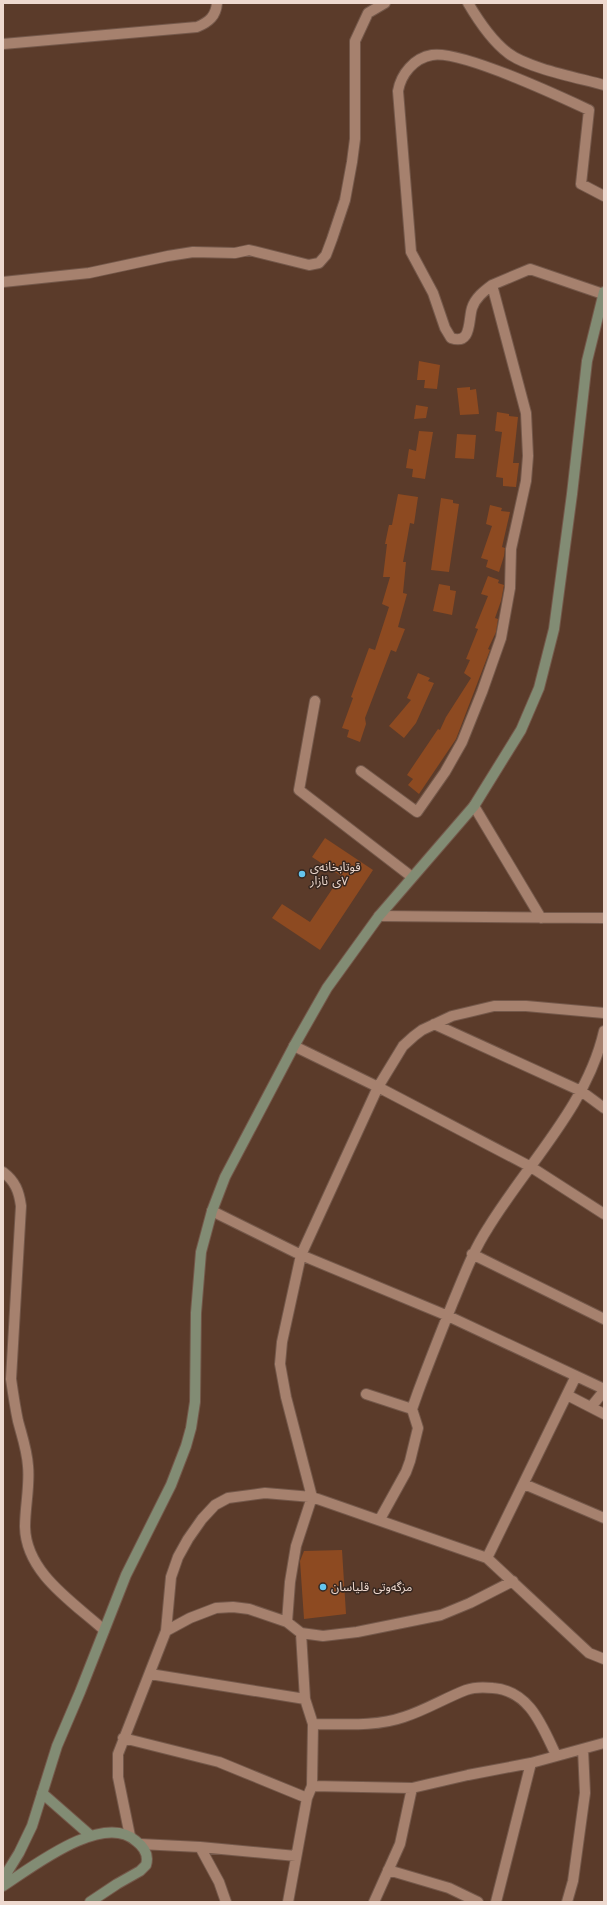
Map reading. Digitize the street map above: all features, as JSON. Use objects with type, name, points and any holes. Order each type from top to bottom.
[{"type":"street","points":[[3,44],[197,27],[207,22],[214,16],[217,3]]},
{"type":"street","points":[[3,282],[88,273],[193,252],[235,253],[249,250],[309,265],[319,263],[326,255],[345,200],[352,162],[355,139],[355,42],[368,13],[385,3]]},
{"type":"street","points":[[468,3],[491,36],[508,53],[532,64],[604,85]]},
{"type":"street","points":[[3,1879],[26,1839],[57,1746],[126,1575],[171,1485],[189,1436],[195,1402],[196,1313],[199,1267],[204,1239],[212,1210],[221,1186],[235,1156],[327,988],[379,916],[474,806],[521,730],[540,688],[554,629],[572,494],[587,361],[604,293],[530,269],[492,284],[478,297],[472,308],[468,332],[465,336],[460,339],[451,338],[445,328],[432,293],[411,252],[398,91],[402,77],[412,65],[424,57],[432,55],[449,56],[479,65],[589,110],[581,184],[604,196]]},
{"type":"street","points":[[362,772],[417,812],[445,772],[462,742],[501,638],[510,588],[511,549],[526,481],[528,437],[524,400],[492,284]]},
{"type":"street","points":[[315,701],[299,790],[412,876]]},
{"type":"street","points":[[474,806],[541,918]]},
{"type":"street","points":[[379,916],[604,918]]},
{"type":"street","points":[[287,1622],[290,1582],[296,1546],[312,1496],[286,1397],[280,1364],[282,1342],[301,1255],[378,1087],[403,1046],[422,1030],[452,1016],[494,1006],[526,1006],[604,1013]]},
{"type":"street","points":[[434,1024],[581,1091],[603,1107]]},
{"type":"street","points":[[380,1519],[406,1472],[410,1461],[418,1428],[412,1409],[472,1254],[504,1202],[531,1167],[581,1091],[602,1047],[604,1031]]},
{"type":"street","points":[[294,1046],[378,1087],[531,1167],[604,1214]]},
{"type":"street","points":[[3,1172],[16,1185],[20,1195],[21,1206],[12,1379],[14,1401],[28,1464],[29,1486],[26,1527],[28,1546],[35,1564],[47,1579],[104,1630]]},
{"type":"street","points":[[212,1210],[301,1255],[448,1316],[604,1390],[591,1407]]},
{"type":"street","points":[[472,1254],[604,1319]]},
{"type":"street","points":[[487,1558],[576,1376]]},
{"type":"street","points":[[366,1394],[412,1409]]},
{"type":"street","points":[[567,1395],[604,1414]]},
{"type":"street","points":[[524,1484],[604,1518]]},
{"type":"street","points":[[130,1836],[116,1765],[123,1738],[166,1631],[171,1578],[178,1557],[188,1539],[215,1505],[228,1498],[265,1492],[312,1496],[487,1558],[589,1653],[604,1659]]},
{"type":"street","points":[[166,1631],[190,1618],[222,1608],[233,1607],[249,1609],[287,1622],[301,1633],[322,1636],[357,1632],[441,1615],[470,1603],[513,1581]]},
{"type":"street","points":[[288,1902],[307,1798],[312,1786],[314,1724],[305,1699],[301,1633]]},
{"type":"street","points":[[150,1674],[305,1699]]},
{"type":"street","points":[[314,1724],[360,1725],[382,1722],[423,1710],[467,1689],[486,1687],[501,1689],[516,1695],[534,1712],[556,1755]]},
{"type":"street","points":[[123,1738],[219,1762],[307,1798]]},
{"type":"street","points":[[312,1786],[412,1788],[468,1775],[531,1763],[604,1743]]},
{"type":"street","points":[[567,1902],[573,1881],[585,1792],[584,1748]]},
{"type":"street","points":[[496,1902],[531,1763]]},
{"type":"street","points":[[374,1902],[400,1844],[412,1788]]},
{"type":"street","points":[[42,1793],[91,1836]]},
{"type":"street","points":[[3,1886],[59,1849],[76,1841],[91,1836],[112,1834],[130,1836],[140,1844],[147,1855],[147,1862],[144,1868],[90,1902]]},
{"type":"street","points":[[140,1844],[200,1847],[296,1856]]},
{"type":"street","points":[[200,1847],[219,1882],[226,1902]]},
{"type":"street","points":[[388,1870],[448,1888],[478,1902]]},
{"type":"building","points":[[419,361],[440,365],[437,389],[424,388],[425,380],[417,380]]},
{"type":"building","points":[[470,387],[470,390],[476,389],[479,414],[460,415],[457,388]]},
{"type":"building","points":[[416,405],[428,407],[426,418],[414,419]]},
{"type":"building","points":[[497,412],[518,417],[513,463],[519,463],[516,487],[503,486],[503,478],[496,477],[502,432],[495,431]]},
{"type":"building","points":[[419,431],[433,432],[425,479],[412,477],[413,469],[406,468],[409,449],[416,451]]},
{"type":"building","points":[[457,434],[476,435],[474,459],[455,458]]},
{"type":"building","points":[[398,494],[418,497],[414,524],[410,523],[403,562],[406,562],[403,593],[407,594],[398,627],[405,629],[396,652],[391,650],[365,718],[366,724],[360,742],[347,737],[349,730],[342,728],[353,698],[351,697],[369,648],[375,650],[389,607],[382,604],[390,577],[383,577],[387,544],[385,544],[389,525],[392,525]]},
{"type":"building","points":[[441,498],[453,500],[453,503],[459,504],[449,572],[431,570]]},
{"type":"building","points":[[490,505],[502,508],[501,511],[510,512],[502,547],[505,548],[504,556],[499,572],[486,567],[488,560],[481,558],[492,526],[486,524]]},
{"type":"building","points":[[488,576],[499,580],[498,583],[504,585],[501,601],[495,618],[498,619],[496,632],[488,649],[490,650],[456,739],[419,794],[408,785],[413,779],[407,775],[438,729],[440,730],[446,717],[471,678],[464,673],[470,660],[466,659],[478,629],[475,628],[488,596],[481,594]]},
{"type":"building","points":[[439,584],[450,586],[450,590],[456,591],[452,615],[433,611]]},
{"type":"building","points":[[418,673],[430,678],[428,681],[434,683],[416,723],[404,738],[389,726],[411,700],[407,698]]},
{"type":"building","points":[[325,838],[373,870],[320,950],[272,918],[282,904],[310,922],[341,876],[312,857]]},
{"type":"building","name":"مزگەوتی قلیاسان","points":[[342,1550],[346,1614],[304,1619],[300,1561],[304,1551]]},
{"type":"place","name":"قوتابخانەی ٧ی ئازار","points":[[302,874]]},
{"type":"place","name":"مزگەوتی قلیاسان","points":[[323,1587]]}]
